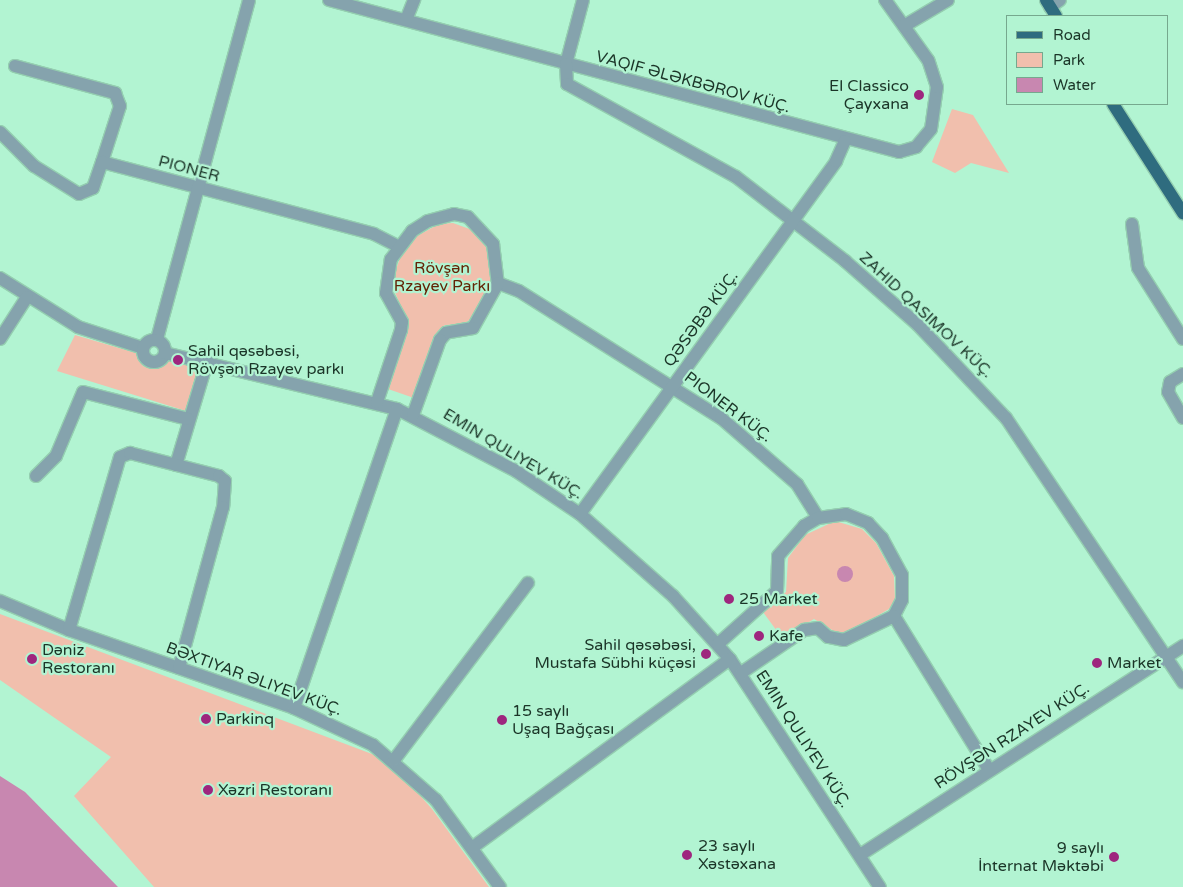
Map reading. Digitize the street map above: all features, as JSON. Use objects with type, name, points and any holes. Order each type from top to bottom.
[{"type":"main road","points":[[1113,105],[1183,213]]},
{"type":"street","points":[[0,278],[27,297],[94,334],[143,348],[157,340],[249,0]]},
{"type":"street","name":"VAQIF ƏLƏKBƏROV KÜÇ.","points":[[329,0],[845,141],[899,152],[916,147],[931,129],[938,104],[935,74],[885,0]]},
{"type":"street","points":[[406,20],[414,0]]},
{"type":"street","points":[[582,0],[566,64],[567,84],[576,91],[713,164],[793,220],[917,324],[985,392],[1034,456],[1183,682]]},
{"type":"street","points":[[904,26],[948,0]]},
{"type":"street","points":[[1,137],[34,166],[79,194],[93,188],[120,106],[115,93],[15,66]]},
{"type":"street","name":"QƏSƏBƏ KÜÇ.","points":[[580,514],[793,220],[845,141]]},
{"type":"street","name":"PIONER","points":[[102,162],[374,234],[398,246]]},
{"type":"street","points":[[377,402],[401,330],[386,282],[398,246],[428,221],[454,214],[468,217],[493,244],[498,283],[473,328],[446,333],[440,340],[413,415]]},
{"type":"street","points":[[1132,224],[1138,268],[1183,339]]},
{"type":"street","name":"PIONER KÜÇ.","points":[[498,283],[519,290],[672,385],[721,418],[791,478],[818,518]]},
{"type":"street","points":[[0,339],[27,297]]},
{"type":"street","points":[[157,340],[166,353]]},
{"type":"street","name":"EMIN QULIYEV KÜÇ.","points":[[143,348],[152,362],[166,353],[377,402],[413,415],[516,471],[580,514],[651,575],[718,644],[741,673],[880,887]]},
{"type":"street","points":[[176,465],[188,419],[207,362]]},
{"type":"street","points":[[1183,374],[1170,382],[1168,392],[1183,418]]},
{"type":"street","points":[[36,476],[56,456],[83,392],[188,419]]},
{"type":"street","points":[[294,708],[397,409]]},
{"type":"street","points":[[69,630],[120,457],[130,452],[219,476],[225,488],[179,668]]},
{"type":"street","points":[[718,644],[771,600],[780,583],[778,556],[782,547],[818,518],[858,517],[882,538],[902,574],[902,600],[894,616],[844,640],[828,638],[818,628],[804,630],[741,673]]},
{"type":"street","points":[[394,760],[528,583]]},
{"type":"street","name":"BƏXTIYAR ƏLIYEV KÜÇ.","points":[[0,601],[69,630],[294,708],[350,732],[394,760],[436,800],[473,847],[500,887]]},
{"type":"street","points":[[894,616],[989,770]]},
{"type":"street","name":"RÖVŞƏN RZAYEV KÜÇ.","points":[[860,854],[1183,646]]},
{"type":"street","points":[[473,847],[730,659]]},
{"type":"green space","points":[[952,109],[973,115],[1009,173],[971,163],[955,173],[932,162]]},
{"type":"green space","name":"Rövşən Rzayev Parkı","points":[[453,223],[475,231],[487,248],[492,274],[488,292],[472,318],[464,324],[445,325],[438,331],[414,398],[388,389],[409,326],[391,283],[403,250],[417,236],[439,224]]},
{"type":"green space","points":[[75,335],[136,353],[143,366],[152,369],[168,359],[200,367],[186,411],[57,371]]},
{"type":"green space","points":[[835,521],[862,529],[876,543],[894,576],[895,600],[889,609],[848,633],[837,633],[814,619],[782,638],[763,612],[786,592],[788,558],[805,535]]},
{"type":"green space","points":[[0,614],[372,754],[400,773],[432,809],[489,887],[154,887],[74,796],[111,757],[0,680]]},
{"type":"water","points":[[842,566],[848,566],[853,571],[851,580],[842,582],[837,577],[837,571]]},
{"type":"water","points":[[0,776],[25,792],[118,887],[0,887]]},
{"type":"place","name":"El Classico Çayxana","points":[[919,95]]},
{"type":"place","name":"Sahil qəsəbəsi, Rövşən Rzayev parkı","points":[[178,360]]},
{"type":"place","name":"25 Market","points":[[729,599]]},
{"type":"place","name":"Kafe","points":[[759,636]]},
{"type":"place","name":"Sahil qəsəbəsi, Mustafa Sübhi küçəsi","points":[[706,654]]},
{"type":"place","name":"Dəniz Restoranı","points":[[32,659]]},
{"type":"place","name":"Market","points":[[1097,663]]},
{"type":"place","name":"Parkinq","points":[[206,719]]},
{"type":"place","name":"15 saylı Uşaq Bağçası","points":[[502,720]]},
{"type":"place","name":"Xəzri Restoranı","points":[[208,790]]},
{"type":"place","name":"23 saylı Xəstəxana","points":[[687,855]]},
{"type":"place","name":"9 saylı İnternat Məktəbi","points":[[1114,857]]}]
